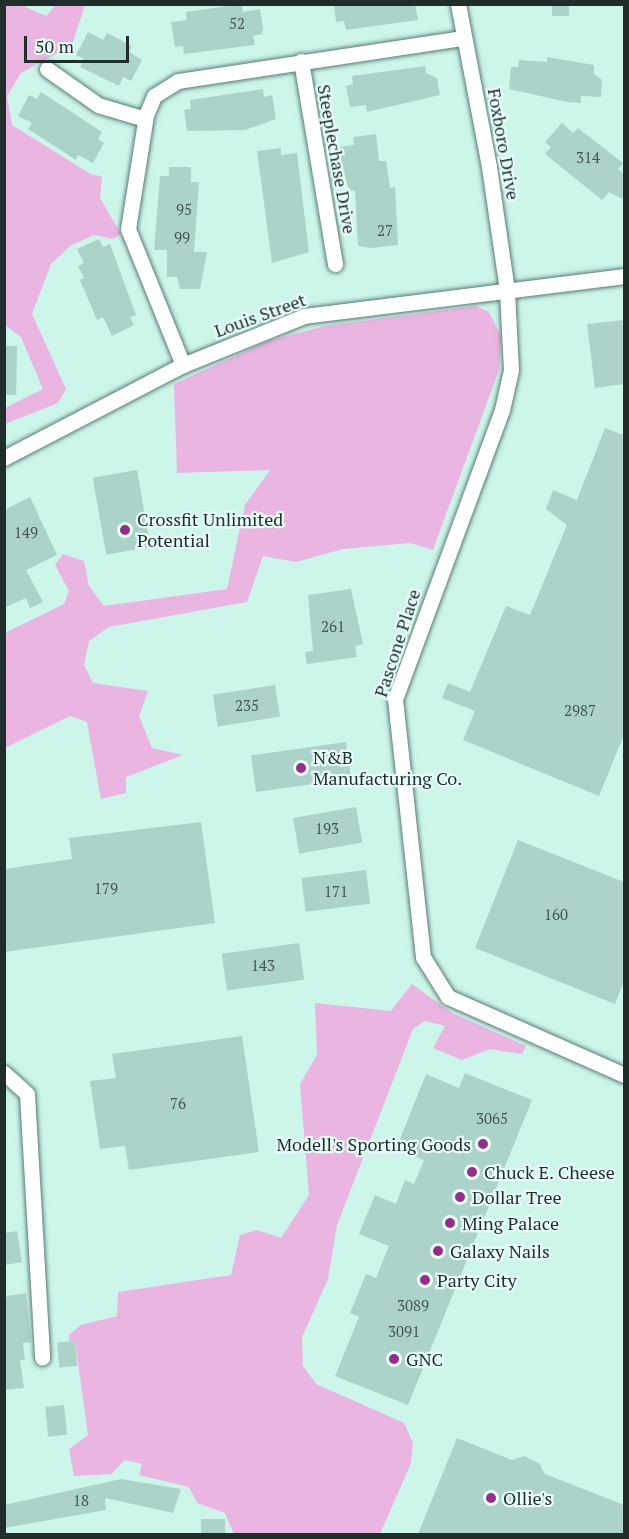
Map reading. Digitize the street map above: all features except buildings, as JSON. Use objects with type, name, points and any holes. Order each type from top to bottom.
[{"type":"street","name":"Foxboro Drive","points":[[458,4],[507,291]]},
{"type":"street","name":"Steeplechase Drive","points":[[183,365],[128,229],[145,119],[154,96],[178,81],[464,38]]},
{"type":"street","name":"Steeplechase Drive","points":[[301,61],[335,264]]},
{"type":"street","points":[[47,69],[98,105],[145,119]]},
{"type":"street","name":"Louis Street","points":[[4,458],[183,365],[304,316],[624,276]]},
{"type":"street","name":"Pascone Place","points":[[507,291],[511,370],[502,410],[395,699],[423,957],[448,997],[624,1075]]},
{"type":"street","points":[[4,1073],[27,1094],[42,1358]]},
{"type":"shaded area","points":[[5,5],[21,5],[46,16],[56,5],[85,5],[72,45],[21,73],[7,96],[12,125],[92,175],[102,176],[100,198],[121,234],[113,239],[94,235],[70,246],[51,264],[32,314],[66,389],[58,403],[5,424],[5,408],[43,389],[21,337],[5,325]]},
{"type":"shaded area","points":[[476,306],[489,312],[501,336],[499,370],[433,550],[410,543],[343,549],[296,562],[263,556],[247,602],[109,627],[89,641],[84,665],[93,683],[148,691],[139,716],[152,748],[183,755],[126,777],[126,793],[101,799],[87,722],[70,716],[5,748],[5,633],[64,604],[69,591],[55,565],[63,554],[84,561],[89,586],[104,606],[227,589],[245,505],[270,470],[177,473],[174,384],[271,340],[325,326]]},
{"type":"shaded area","points":[[412,984],[452,1013],[526,1046],[522,1054],[490,1049],[462,1060],[433,1048],[445,1026],[425,1021],[413,1029],[337,1225],[328,1279],[302,1337],[303,1366],[316,1384],[404,1423],[413,1443],[411,1463],[380,1534],[234,1534],[225,1513],[197,1503],[189,1487],[139,1475],[142,1464],[125,1460],[111,1474],[74,1476],[69,1449],[88,1435],[75,1341],[69,1341],[69,1335],[81,1325],[117,1316],[118,1292],[231,1275],[240,1235],[257,1230],[281,1238],[309,1195],[300,1084],[317,1055],[315,1003],[391,1011]]},
{"type":"place","name":"Crossfit Unlimited Potential","points":[[125,530]]},
{"type":"place","name":"N&B Manufacturing Co.","points":[[301,768]]},
{"type":"place","name":"Modell's Sporting Goods","points":[[483,1144]]},
{"type":"place","name":"Chuck E. Cheese","points":[[472,1172]]},
{"type":"place","name":"Dollar Tree","points":[[460,1197]]},
{"type":"place","name":"Ming Palace","points":[[450,1223]]},
{"type":"place","name":"Galaxy Nails","points":[[438,1251]]},
{"type":"place","name":"Party City","points":[[425,1280]]},
{"type":"place","name":"GNC","points":[[394,1359]]},
{"type":"place","name":"Ollie's","points":[[491,1498]]}]
